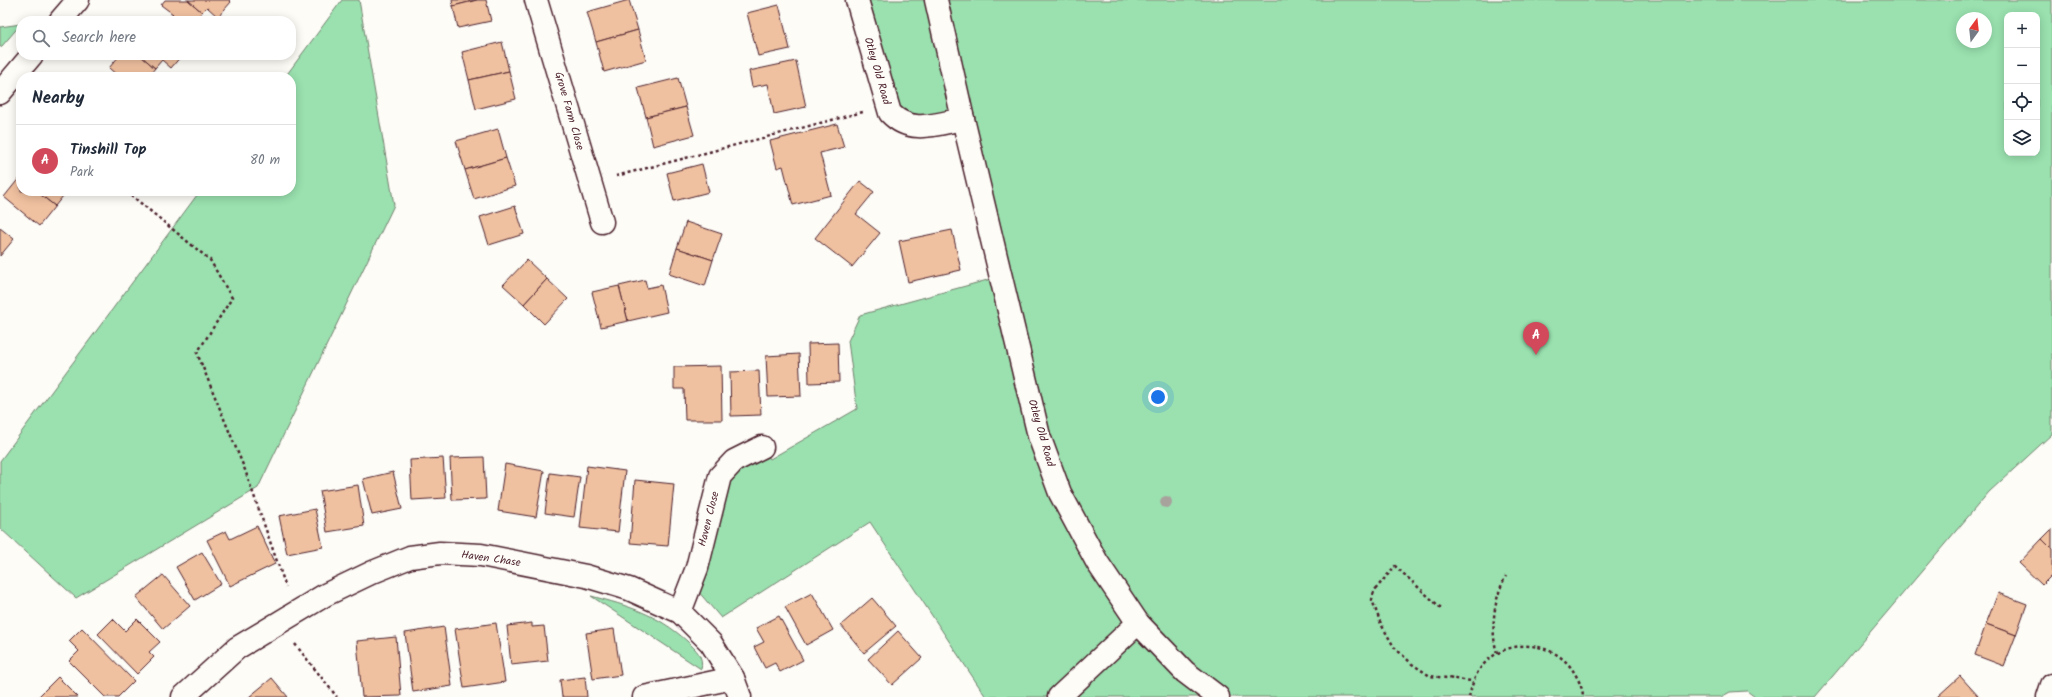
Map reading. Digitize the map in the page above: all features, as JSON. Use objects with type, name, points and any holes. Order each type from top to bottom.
[{"type":"street","points":[[64,16],[78,0]]},
{"type":"street","name":"Grove Farm Close","points":[[536,0],[602,222]]},
{"type":"street","name":"Otley Old Road","points":[[857,0],[886,106],[897,121],[909,126],[922,128],[963,119]]},
{"type":"street","name":"Otley Old Road","points":[[936,0],[1039,436],[1064,500],[1097,562],[1138,623],[1185,672],[1218,697]]},
{"type":"street","points":[[18,72],[28,60]]},
{"type":"street","points":[[0,93],[16,74]]},
{"type":"street","name":"Haven Close","points":[[680,612],[697,568],[720,476],[734,461],[762,448]]},
{"type":"street","name":"Haven Chase","points":[[183,697],[237,648],[325,595],[373,572],[410,557],[440,553],[481,555],[586,576],[629,588],[680,612],[711,643],[737,687]]},
{"type":"street","points":[[1059,697],[1138,623]]},
{"type":"street","points":[[2048,697],[2052,685]]},
{"type":"street","points":[[644,697],[737,687]]},
{"type":"path","points":[[590,183],[886,106]]},
{"type":"path","points":[[132,196],[210,260],[232,298],[197,353],[245,470],[287,617],[337,697]]},
{"type":"path","points":[[1441,608],[1395,566],[1374,590],[1372,600],[1381,624],[1394,647],[1412,664],[1430,676],[1472,681]]},
{"type":"path","points":[[1497,653],[1494,642],[1496,610],[1500,587],[1506,576]]},
{"type":"path","points":[[1469,697],[1472,681],[1483,664],[1497,653],[1515,646],[1533,646],[1551,651],[1566,662],[1577,677],[1583,697]]},
{"type":"green space","points":[[342,0],[359,0],[394,205],[258,488],[76,598],[0,528],[0,461],[196,196],[296,196],[296,72],[289,72]]},
{"type":"green space","points":[[857,0],[2052,0],[2052,434],[1989,492],[1815,697],[1755,697],[1747,691],[1730,692],[1721,697],[986,697],[870,522],[721,618],[691,583],[715,493],[762,447],[770,459],[857,409],[848,341],[860,315],[1002,276],[963,119],[897,121]]},
{"type":"green space","points":[[16,25],[16,30],[0,47],[0,27]]},
{"type":"green space","points":[[591,596],[618,603],[642,612],[665,624],[696,650],[701,660],[701,669]]},
{"type":"building","points":[[165,0],[188,0],[202,12],[199,16],[171,16],[173,14],[161,5]]},
{"type":"building","points":[[188,0],[229,0],[231,2],[219,16],[207,7],[202,12]]},
{"type":"building","points":[[452,0],[477,0],[453,6]]},
{"type":"building","points":[[477,0],[486,0],[491,21],[458,28],[453,6]]},
{"type":"building","points":[[629,0],[638,30],[596,42],[587,12]]},
{"type":"building","points":[[779,5],[790,49],[758,56],[747,13]]},
{"type":"building","points":[[638,30],[646,60],[604,72],[596,42]]},
{"type":"building","points":[[502,42],[509,71],[469,80],[462,52]]},
{"type":"building","points":[[116,60],[146,60],[155,68],[152,72],[113,72],[109,68]]},
{"type":"building","points":[[146,60],[162,60],[155,68]]},
{"type":"building","points":[[162,60],[178,60],[171,68]]},
{"type":"building","points":[[796,61],[806,107],[774,114],[768,84],[752,87],[749,71]]},
{"type":"building","points":[[509,71],[516,99],[476,109],[469,80]]},
{"type":"building","points":[[678,78],[686,107],[646,117],[638,88]]},
{"type":"building","points":[[686,107],[694,135],[653,146],[646,117]]},
{"type":"building","points":[[837,124],[844,147],[820,153],[831,195],[793,205],[783,166],[777,168],[770,141]]},
{"type":"building","points":[[498,129],[506,158],[465,170],[456,141]]},
{"type":"building","points":[[506,158],[515,186],[474,199],[465,170]]},
{"type":"building","points":[[702,164],[709,192],[674,201],[667,173]]},
{"type":"building","points":[[860,181],[874,192],[856,214],[880,233],[852,267],[815,238]]},
{"type":"building","points":[[16,182],[16,196],[42,196],[55,206],[39,226],[4,197]]},
{"type":"building","points":[[42,196],[63,196],[55,206]]},
{"type":"building","points":[[515,206],[524,234],[489,245],[480,217]]},
{"type":"building","points":[[686,222],[722,234],[713,260],[677,248]]},
{"type":"building","points":[[0,228],[14,239],[0,256]]},
{"type":"building","points":[[952,230],[961,270],[908,282],[899,241]]},
{"type":"building","points":[[677,248],[713,260],[705,286],[669,274]]},
{"type":"building","points":[[527,260],[547,279],[524,304],[503,285]]},
{"type":"building","points":[[547,279],[568,299],[544,324],[524,304]]},
{"type":"building","points":[[645,280],[647,288],[661,285],[667,312],[628,321],[619,286]]},
{"type":"building","points":[[619,286],[628,321],[601,327],[592,292]]},
{"type":"building","points":[[838,343],[839,382],[809,383],[808,344]]},
{"type":"building","points":[[799,354],[801,396],[768,397],[766,356]]},
{"type":"building","points":[[721,366],[722,420],[685,420],[684,389],[674,389],[674,367]]},
{"type":"building","points":[[759,371],[761,415],[731,416],[730,372]]},
{"type":"building","points":[[484,457],[486,499],[452,500],[450,458]]},
{"type":"building","points":[[443,458],[446,498],[412,500],[410,460]]},
{"type":"building","points":[[505,464],[544,471],[536,517],[498,511]]},
{"type":"building","points":[[587,466],[625,471],[618,532],[580,528]]},
{"type":"building","points":[[393,472],[402,509],[372,515],[363,479]]},
{"type":"building","points":[[550,473],[580,477],[574,517],[545,513]]},
{"type":"building","points":[[635,480],[674,484],[668,546],[630,543]]},
{"type":"building","points":[[358,485],[364,526],[327,532],[320,491]]},
{"type":"building","points":[[315,509],[323,547],[287,554],[279,516]]},
{"type":"building","points":[[257,526],[275,564],[230,586],[207,540],[226,531],[230,539]]},
{"type":"building","points":[[2052,529],[2052,549],[2042,539]]},
{"type":"building","points":[[2042,539],[2052,549],[2052,575],[2042,585],[2019,563]]},
{"type":"building","points":[[202,552],[221,584],[195,600],[176,567]]},
{"type":"building","points":[[163,575],[190,606],[163,629],[136,597]]},
{"type":"building","points":[[812,593],[833,630],[806,645],[785,607]]},
{"type":"building","points":[[1998,593],[2027,604],[2016,635],[1986,624]]},
{"type":"building","points":[[872,598],[896,626],[864,653],[841,625]]},
{"type":"building","points":[[779,616],[803,660],[780,672],[775,663],[765,668],[754,647],[764,642],[756,628]]},
{"type":"building","points":[[113,619],[125,631],[137,619],[160,642],[149,652],[154,657],[137,674],[98,634]]},
{"type":"building","points":[[496,623],[505,682],[464,688],[455,629]]},
{"type":"building","points":[[532,623],[532,627],[544,626],[548,661],[511,665],[507,626]]},
{"type":"building","points":[[1986,624],[2016,635],[2004,666],[1975,655]]},
{"type":"building","points":[[444,627],[452,686],[413,692],[405,633]]},
{"type":"building","points":[[82,628],[134,681],[118,697],[105,697],[69,661],[79,651],[69,641]]},
{"type":"building","points":[[614,629],[621,675],[593,679],[586,633]]},
{"type":"building","points":[[898,631],[922,658],[892,685],[868,659]]},
{"type":"building","points":[[396,637],[401,696],[362,697],[357,641]]},
{"type":"building","points":[[1960,676],[1979,697],[1937,697]]},
{"type":"building","points":[[58,677],[78,697],[38,697]]},
{"type":"building","points":[[585,677],[587,697],[562,697],[560,680]]},
{"type":"building","points":[[272,678],[288,697],[249,697]]},
{"type":"place","name":"Tinshill Top","points":[[1536,355]]}]
